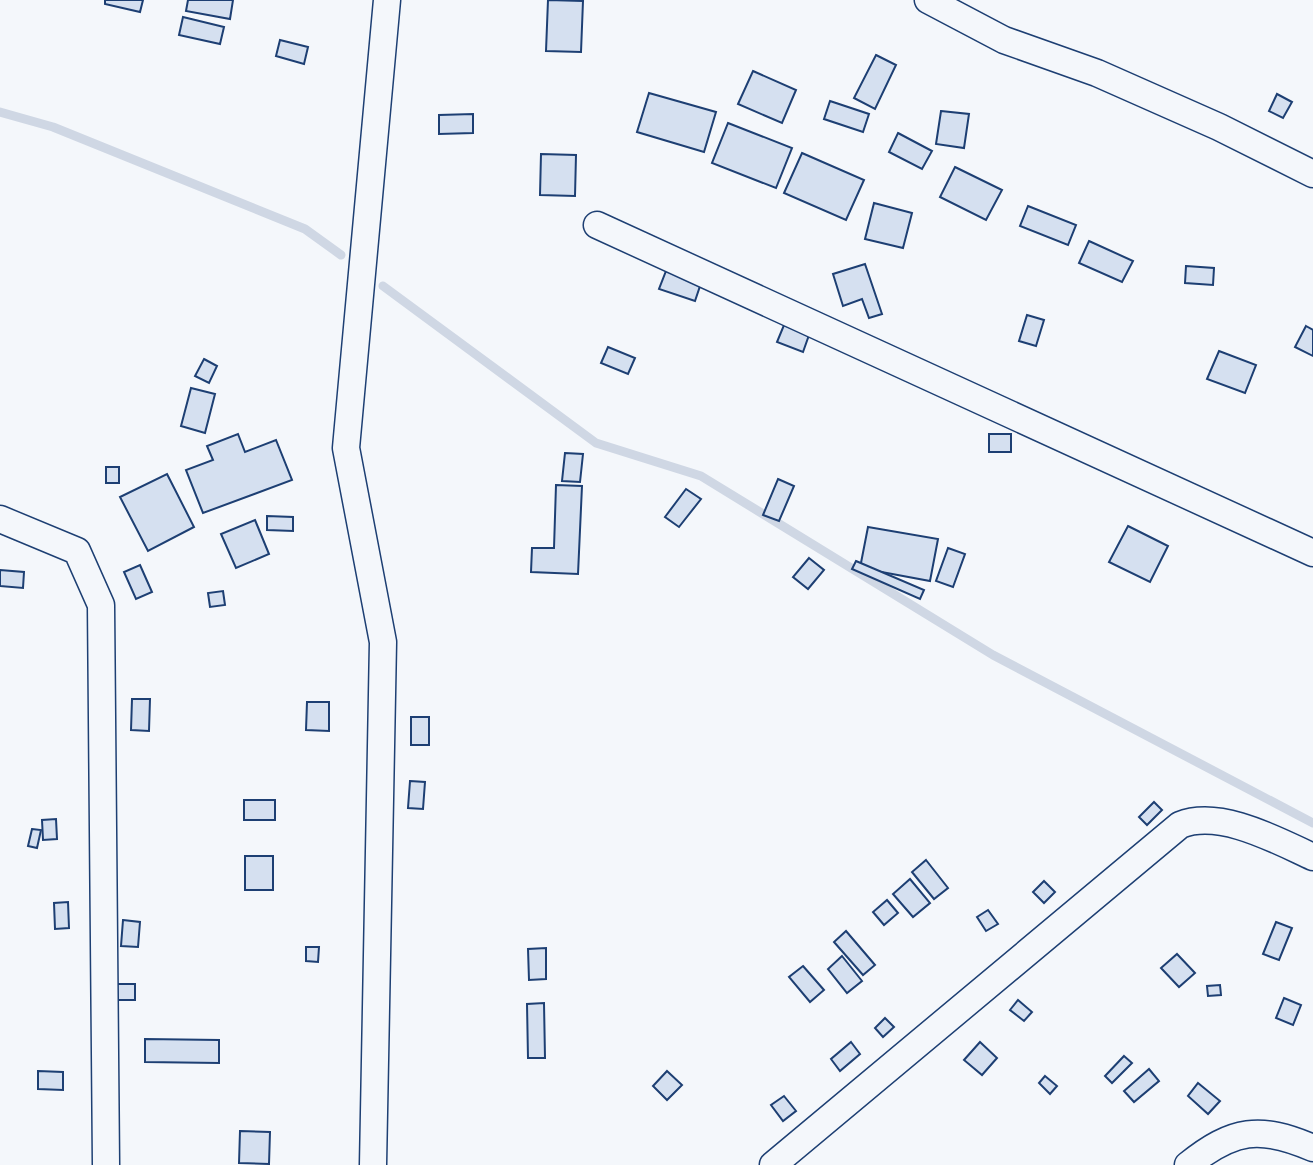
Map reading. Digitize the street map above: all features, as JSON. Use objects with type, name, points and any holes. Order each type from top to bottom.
[{"type":"street","points":[[373,1165],[383,642],[346,448],[387,0]]},
{"type":"street","points":[[928,0],[1004,40],[1097,73],[1219,127],[1313,174]]},
{"type":"street","points":[[597,225],[1313,553]]},
{"type":"street","points":[[0,519],[77,551],[101,605],[106,1165]]},
{"type":"street","points":[[773,1165],[1180,825],[1195,819],[1210,820],[1246,830],[1313,857]]},
{"type":"street","points":[[1188,1165],[1237,1135],[1261,1132],[1284,1135],[1313,1148]]},
{"type":"building","points":[[105,0],[143,0],[140,12],[105,4]]},
{"type":"building","points":[[188,0],[233,0],[230,19],[186,11]]},
{"type":"building","points":[[548,0],[583,1],[581,52],[546,51]]},
{"type":"building","points":[[183,17],[224,27],[220,44],[179,35]]},
{"type":"building","points":[[280,40],[308,47],[304,64],[276,56]]},
{"type":"building","points":[[876,55],[896,65],[875,109],[854,98]]},
{"type":"building","points":[[753,71],[796,90],[782,123],[738,104]]},
{"type":"building","points":[[649,93],[716,112],[704,152],[637,132]]},
{"type":"building","points":[[1277,94],[1292,102],[1283,118],[1269,111]]},
{"type":"building","points":[[830,101],[869,114],[863,132],[824,119]]},
{"type":"building","points":[[941,111],[969,114],[964,148],[936,144]]},
{"type":"building","points":[[473,114],[473,133],[439,134],[439,115]]},
{"type":"building","points":[[728,123],[792,148],[776,188],[712,163]]},
{"type":"building","points":[[898,133],[932,151],[922,169],[889,152]]},
{"type":"building","points":[[802,153],[864,180],[846,220],[784,193]]},
{"type":"building","points":[[541,154],[576,155],[575,196],[540,195]]},
{"type":"building","points":[[955,167],[1002,190],[986,220],[940,197]]},
{"type":"building","points":[[874,203],[912,213],[903,248],[865,239]]},
{"type":"building","points":[[1028,206],[1076,225],[1068,245],[1020,226]]},
{"type":"building","points":[[1089,241],[1133,261],[1122,282],[1079,263]]},
{"type":"building","points":[[865,264],[882,314],[869,318],[862,299],[843,306],[833,274]]},
{"type":"building","points":[[1186,266],[1214,268],[1213,285],[1185,283]]},
{"type":"building","points":[[666,271],[701,283],[695,301],[659,289]]},
{"type":"building","points":[[1027,315],[1044,320],[1036,346],[1019,341]]},
{"type":"building","points":[[784,325],[809,335],[803,352],[777,342]]},
{"type":"building","points":[[1306,326],[1313,330],[1313,356],[1295,347]]},
{"type":"building","points":[[608,347],[635,358],[628,374],[601,363]]},
{"type":"building","points":[[1219,351],[1256,365],[1245,393],[1207,379]]},
{"type":"building","points":[[204,359],[217,366],[209,383],[195,376]]},
{"type":"building","points":[[191,388],[215,394],[205,433],[181,426]]},
{"type":"building","points":[[238,434],[245,452],[276,440],[292,480],[203,513],[186,470],[213,460],[207,446]]},
{"type":"building","points":[[989,434],[1011,434],[1011,452],[989,452]]},
{"type":"building","points":[[565,453],[583,454],[580,482],[562,481]]},
{"type":"building","points":[[106,467],[119,467],[119,483],[106,483]]},
{"type":"building","points":[[167,474],[194,527],[148,551],[120,497]]},
{"type":"building","points":[[778,479],[794,486],[779,521],[763,515]]},
{"type":"building","points":[[556,485],[582,486],[578,574],[531,572],[532,548],[554,548]]},
{"type":"building","points":[[686,489],[701,499],[679,527],[665,517]]},
{"type":"building","points":[[267,516],[293,517],[293,531],[267,530]]},
{"type":"building","points":[[255,520],[269,554],[236,568],[221,534]]},
{"type":"building","points":[[1128,526],[1168,546],[1150,582],[1109,562]]},
{"type":"building","points":[[868,527],[938,539],[930,581],[860,568]]},
{"type":"building","points":[[948,548],[965,554],[953,587],[936,581]]},
{"type":"building","points":[[809,558],[824,570],[808,589],[793,577]]},
{"type":"building","points":[[856,561],[924,590],[920,599],[852,569]]},
{"type":"building","points":[[140,565],[152,592],[136,599],[124,572]]},
{"type":"building","points":[[0,570],[24,572],[23,588],[0,586]]},
{"type":"building","points":[[223,591],[225,605],[210,607],[208,593]]},
{"type":"building","points":[[132,699],[150,699],[149,731],[131,730]]},
{"type":"building","points":[[307,702],[329,702],[329,731],[306,730]]},
{"type":"building","points":[[411,717],[429,717],[429,745],[411,745]]},
{"type":"building","points":[[410,781],[425,782],[423,809],[408,808]]},
{"type":"building","points":[[244,800],[275,800],[275,820],[244,820]]},
{"type":"building","points":[[1154,802],[1162,810],[1147,825],[1139,817]]},
{"type":"building","points":[[56,819],[57,839],[43,840],[42,820]]},
{"type":"building","points":[[32,829],[41,830],[37,848],[28,846]]},
{"type":"building","points":[[245,856],[273,856],[273,890],[245,890]]},
{"type":"building","points":[[926,860],[948,888],[934,899],[912,872]]},
{"type":"building","points":[[910,879],[930,903],[913,917],[893,894]]},
{"type":"building","points":[[1044,881],[1055,892],[1044,903],[1033,892]]},
{"type":"building","points":[[887,900],[898,913],[884,925],[873,912]]},
{"type":"building","points":[[68,902],[69,928],[55,929],[54,903]]},
{"type":"building","points":[[988,910],[998,924],[986,931],[977,917]]},
{"type":"building","points":[[123,920],[140,922],[138,947],[121,946]]},
{"type":"building","points":[[1276,922],[1292,928],[1279,960],[1263,954]]},
{"type":"building","points":[[846,931],[875,965],[863,975],[834,942]]},
{"type":"building","points":[[306,947],[319,947],[318,962],[306,961]]},
{"type":"building","points":[[546,948],[546,979],[529,980],[528,949]]},
{"type":"building","points":[[1177,954],[1195,973],[1179,987],[1161,968]]},
{"type":"building","points":[[842,956],[862,981],[847,993],[828,969]]},
{"type":"building","points":[[803,966],[824,990],[810,1002],[789,977]]},
{"type":"building","points":[[117,984],[135,984],[135,1000],[117,1000]]},
{"type":"building","points":[[1220,985],[1221,995],[1208,996],[1207,986]]},
{"type":"building","points":[[1284,998],[1301,1005],[1293,1025],[1276,1018]]},
{"type":"building","points":[[1018,1000],[1032,1012],[1024,1021],[1010,1010]]},
{"type":"building","points":[[544,1003],[545,1058],[528,1058],[527,1004]]},
{"type":"building","points":[[885,1018],[894,1027],[883,1037],[875,1028]]},
{"type":"building","points":[[145,1039],[219,1040],[219,1063],[145,1062]]},
{"type":"building","points":[[851,1042],[860,1054],[840,1071],[831,1059]]},
{"type":"building","points":[[980,1042],[997,1058],[982,1075],[964,1060]]},
{"type":"building","points":[[1124,1056],[1132,1063],[1112,1083],[1105,1076]]},
{"type":"building","points":[[1149,1069],[1159,1081],[1134,1102],[1124,1091]]},
{"type":"building","points":[[38,1071],[63,1072],[63,1090],[38,1089]]},
{"type":"building","points":[[667,1071],[682,1085],[667,1100],[653,1086]]},
{"type":"building","points":[[1045,1076],[1057,1086],[1050,1094],[1039,1083]]},
{"type":"building","points":[[1198,1083],[1220,1101],[1208,1114],[1188,1096]]},
{"type":"building","points":[[784,1096],[796,1111],[783,1121],[771,1105]]},
{"type":"building","points":[[240,1131],[270,1132],[269,1164],[239,1163]]},
{"type":"waterway","points":[[0,112],[53,127],[305,229],[341,255]]},
{"type":"waterway","points":[[383,286],[596,443],[701,476],[993,655],[1313,823]]}]
